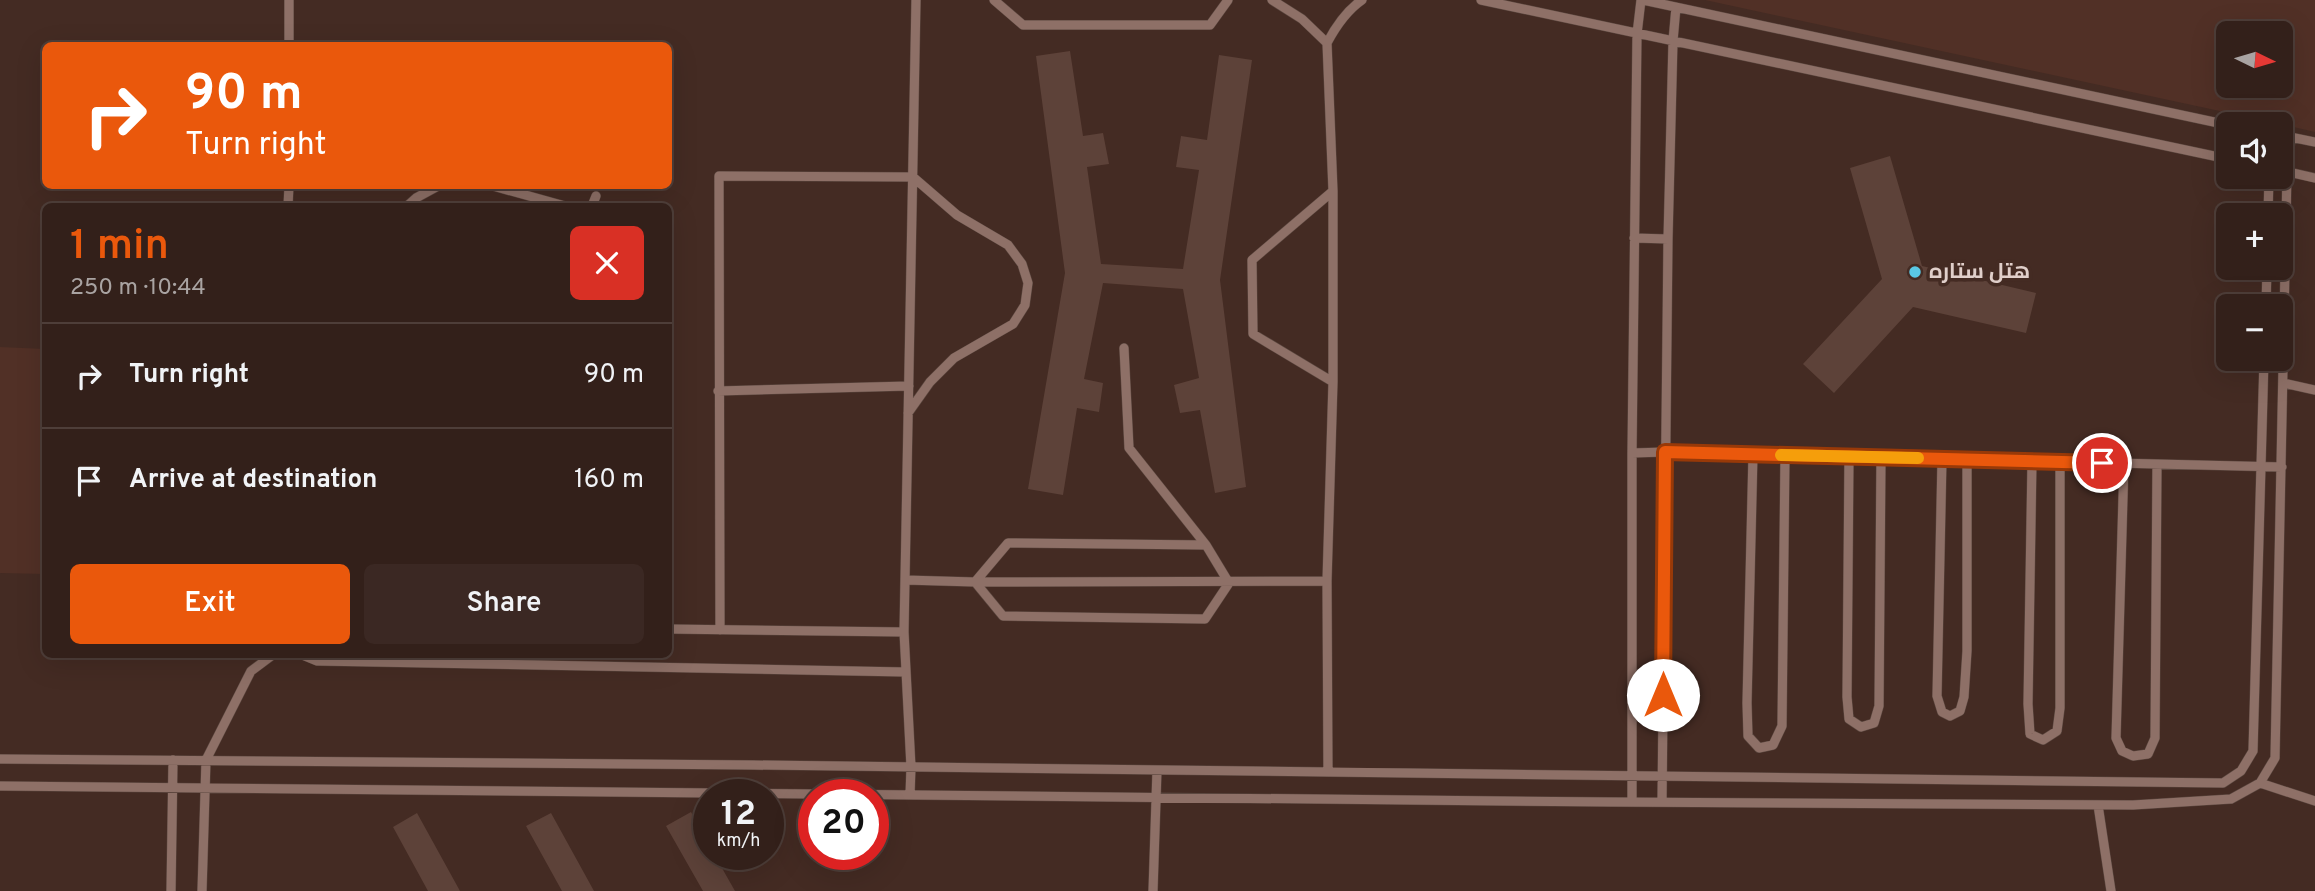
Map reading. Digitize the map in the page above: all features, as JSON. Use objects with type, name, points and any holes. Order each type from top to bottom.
[{"type":"lane","points":[[289,0],[289,42]]},
{"type":"lane","points":[[910,795],[904,632],[916,0]]},
{"type":"lane","points":[[994,0],[1023,25],[1210,25],[1228,0]]},
{"type":"lane","points":[[1272,0],[1302,19],[1327,43]]},
{"type":"lane","points":[[1328,772],[1327,581],[1333,382],[1333,191],[1327,43],[1352,7],[1363,0]]},
{"type":"lane","points":[[1481,0],[2216,156]]},
{"type":"lane","points":[[1632,802],[1634,238],[1637,34],[1642,0],[2216,122]]},
{"type":"lane","points":[[1662,802],[1668,239],[1672,41],[1676,7]]},
{"type":"lane","points":[[2293,138],[2315,142]]},
{"type":"lane","points":[[2293,173],[2315,178]]},
{"type":"lane","points":[[720,630],[719,176],[913,177],[957,215],[1008,245],[1022,264],[1028,283],[1025,306],[1013,324],[954,358],[930,382],[908,413]]},
{"type":"lane","points":[[410,203],[432,189]]},
{"type":"lane","points":[[504,189],[554,203]]},
{"type":"lane","points":[[0,786],[2098,805],[2231,799],[2260,783],[2275,758],[2282,467],[2284,189]]},
{"type":"lane","points":[[1333,191],[1252,260],[1253,334],[1333,382]]},
{"type":"lane","points":[[593,203],[596,196]]},
{"type":"lane","points":[[1634,238],[1668,239]]},
{"type":"lane","points":[[1124,348],[1129,448],[1206,545],[1229,583]]},
{"type":"lane","points":[[0,758],[2223,783],[2241,771],[2253,751],[2264,371]]},
{"type":"lane","points":[[2283,383],[2315,390]]},
{"type":"lane","points":[[718,391],[909,386]]},
{"type":"lane","points":[[1632,453],[2282,467]]},
{"type":"lane","points":[[1753,454],[1746,703],[1748,736],[1759,748],[1773,746],[1782,726],[1785,455]]},
{"type":"lane","points":[[1849,456],[1847,697],[1849,719],[1861,727],[1874,723],[1879,706],[1881,457]]},
{"type":"lane","points":[[1942,458],[1937,696],[1942,712],[1950,716],[1960,711],[1964,697],[1967,459]]},
{"type":"lane","points":[[2032,461],[2028,704],[2030,734],[2043,740],[2057,731],[2060,708],[2060,461]]},
{"type":"lane","points":[[2124,463],[2116,738],[2122,751],[2133,756],[2148,754],[2155,738],[2157,464]]},
{"type":"lane","points":[[975,582],[1008,543],[1206,545]]},
{"type":"lane","points":[[905,580],[1229,583],[1327,581]]},
{"type":"lane","points":[[975,582],[1003,616],[1205,620],[1229,583]]},
{"type":"lane","points":[[672,629],[904,632]]},
{"type":"lane","points":[[202,891],[206,760],[251,671],[269,658]]},
{"type":"lane","points":[[308,658],[317,662],[905,672]]},
{"type":"lane","points":[[170,891],[173,760]]},
{"type":"lane","points":[[1153,891],[1157,770]]},
{"type":"lane","points":[[2260,783],[2315,801]]},
{"type":"lane","points":[[2098,805],[2111,891]]},
{"type":"shaded area","points":[[1705,0],[2315,0],[2315,132],[2293,127],[2293,112],[2223,112]]},
{"type":"shaded area","points":[[0,347],[42,349],[42,574],[0,573]]},
{"type":"building","points":[[1070,51],[1083,136],[1103,133],[1109,164],[1087,167],[1101,264],[1183,269],[1199,170],[1176,167],[1181,136],[1207,140],[1219,55],[1252,60],[1220,280],[1246,487],[1215,493],[1200,410],[1180,413],[1174,385],[1199,378],[1183,289],[1103,283],[1084,379],[1103,383],[1099,412],[1077,408],[1063,495],[1028,489],[1065,273],[1036,56]]},
{"type":"building","name":"هتل ستاره","points":[[1890,156],[1922,266],[2036,293],[2026,333],[1913,307],[1834,393],[1803,364],[1882,279],[1850,168]]},
{"type":"building","points":[[691,812],[693,870],[723,870],[735,891],[703,891],[666,826]]},
{"type":"building","points":[[417,813],[460,891],[428,891],[393,827]]},
{"type":"building","points":[[551,813],[594,891],[562,891],[526,826]]},
{"type":"slow traffic","points":[[1781,455],[1918,458]]},
{"type":"place","name":"هتل ستاره","points":[[1915,272]]},
{"type":"route","points":[[1663,695],[1665,452],[2102,463]]}]
